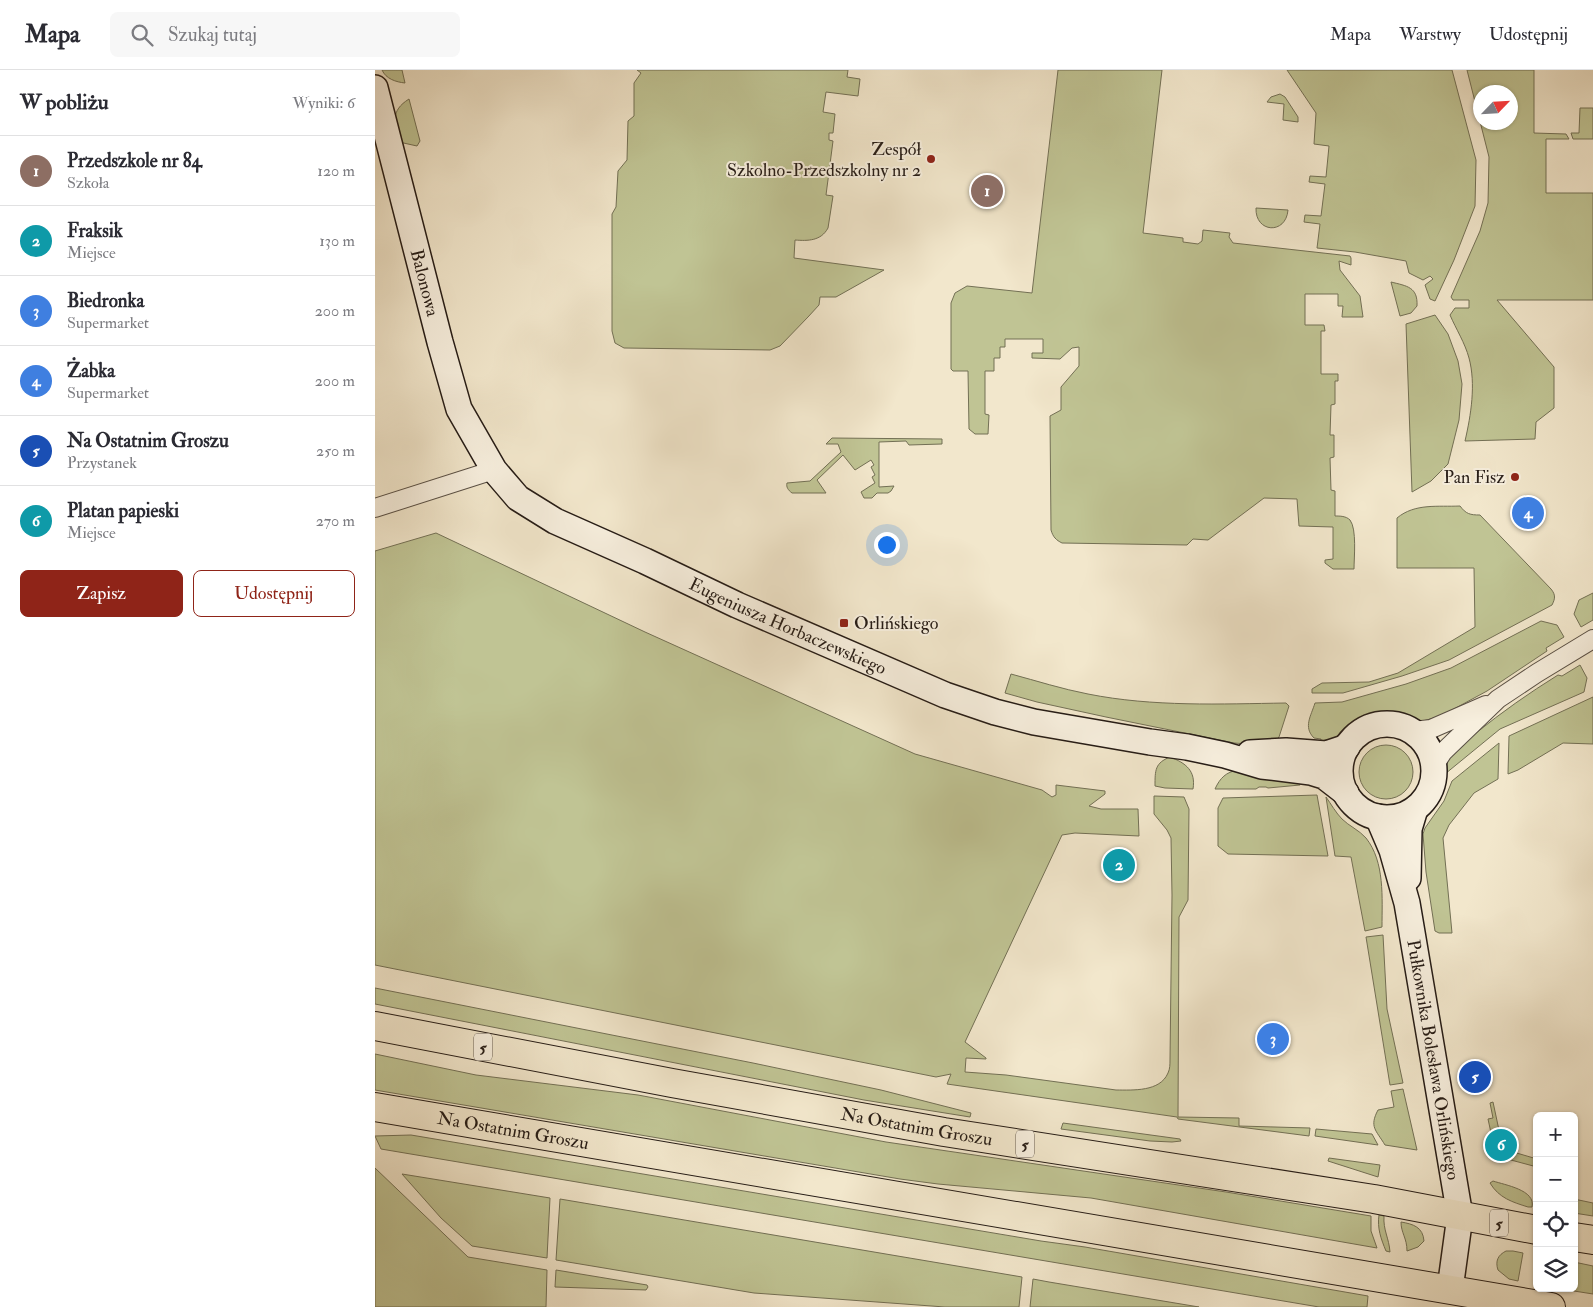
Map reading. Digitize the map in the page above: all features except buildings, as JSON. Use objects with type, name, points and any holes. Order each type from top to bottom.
[{"type":"main road","name":"Na Ostatnim Groszu","points":[[375,1026],[672,1083],[944,1132],[1374,1198],[1533,1229]]},
{"type":"main road","name":"Na Ostatnim Groszu","points":[[375,1107],[1449,1298],[1551,1307]]},
{"type":"main road","points":[[1578,1238],[1593,1240]]},
{"type":"street","name":"Balonowa","points":[[375,88],[459,409],[475,440],[494,470]]},
{"type":"street","points":[[375,508],[494,470]]},
{"type":"street","name":"Eugeniusza Horbaczewskiego","points":[[494,470],[518,498],[555,521],[737,605],[945,695],[995,712],[1034,722],[1225,755],[1262,766],[1311,772],[1324,776],[1346,793]]},
{"type":"street","points":[[1413,732],[1431,729],[1498,699],[1593,639]]},
{"type":"street","points":[[1434,766],[1443,752],[1498,699]]},
{"type":"street","points":[[1376,725],[1395,725],[1413,732],[1427,746],[1434,766],[1433,782],[1421,804],[1401,816],[1393,818],[1378,817],[1359,808],[1346,793],[1342,784],[1341,765],[1347,747],[1359,733],[1376,725]]},
{"type":"street","name":"Eugeniusza Horbaczewskiego","points":[[1225,755],[1286,751],[1326,754],[1347,747]]},
{"type":"street","points":[[1407,904],[1409,829],[1415,809]]},
{"type":"street","points":[[1378,817],[1392,850],[1407,904]]},
{"type":"street","name":"Pułkownika Bolesława Orlińskiego","points":[[1407,904],[1460,1216]]},
{"type":"street","points":[[1449,1298],[1460,1216]]},
{"type":"green space","points":[[382,70],[402,70],[405,83],[392,80]]},
{"type":"green space","points":[[637,70],[848,70],[847,77],[860,79],[858,96],[826,92],[823,112],[835,114],[833,133],[829,133],[829,140],[833,141],[826,195],[833,196],[828,228],[818,238],[795,240],[794,258],[884,270],[836,297],[820,297],[819,305],[808,317],[780,346],[770,350],[624,348],[615,343],[612,331],[612,214],[616,207],[618,171],[627,160],[628,121],[634,116],[634,83],[641,73]]},
{"type":"green space","points":[[1058,70],[1162,70],[1143,233],[1183,238],[1183,242],[1198,244],[1202,241],[1203,230],[1230,233],[1229,237],[1233,243],[1350,256],[1351,265],[1339,261],[1340,270],[1360,296],[1363,317],[1342,317],[1343,306],[1338,306],[1338,294],[1305,294],[1305,325],[1324,325],[1325,331],[1321,331],[1321,374],[1338,374],[1338,381],[1335,381],[1335,404],[1331,405],[1330,435],[1334,435],[1334,457],[1330,458],[1331,490],[1335,491],[1335,516],[1341,516],[1350,520],[1354,530],[1354,569],[1333,569],[1325,563],[1325,560],[1333,559],[1333,527],[1299,526],[1297,499],[1264,498],[1208,540],[1193,539],[1187,545],[1062,543],[1056,539],[1051,530],[1050,416],[1061,410],[1061,387],[1079,366],[1079,347],[1072,348],[1060,359],[1032,358],[1032,353],[1043,353],[1043,339],[1005,339],[1005,347],[1000,347],[1000,358],[994,358],[994,371],[985,371],[985,414],[989,415],[988,434],[975,434],[969,429],[968,371],[953,371],[951,369],[951,303],[955,293],[967,286],[1032,293]]},
{"type":"green space","points":[[1287,70],[1452,70],[1476,160],[1475,206],[1454,260],[1435,301],[1430,299],[1425,285],[1433,279],[1430,276],[1423,280],[1409,273],[1406,261],[1355,252],[1317,248],[1320,224],[1304,222],[1305,215],[1321,216],[1325,184],[1309,182],[1310,176],[1326,177],[1329,146],[1314,144],[1316,113]]},
{"type":"green space","points":[[1467,70],[1534,70],[1534,133],[1566,134],[1569,139],[1546,139],[1546,193],[1593,193],[1593,300],[1497,300],[1554,367],[1554,408],[1536,422],[1535,439],[1465,441],[1472,399],[1471,368],[1465,347],[1450,315],[1455,308],[1469,308],[1469,300],[1453,300],[1451,297],[1480,231],[1488,203],[1489,157],[1482,130],[1518,130],[1518,85],[1473,85],[1473,94]]},
{"type":"green space","points":[[1280,94],[1285,97],[1298,117],[1298,122],[1283,120],[1284,104],[1267,102],[1271,97]]},
{"type":"green space","points":[[409,99],[420,141],[417,146],[399,142],[396,129],[396,113]]},
{"type":"green space","points":[[1580,108],[1593,108],[1593,139],[1573,139],[1571,133],[1579,133]]},
{"type":"green space","points":[[1256,208],[1288,210],[1282,224],[1271,228],[1260,222]]},
{"type":"green space","points":[[1391,282],[1407,286],[1416,295],[1417,306],[1411,313],[1400,316]]},
{"type":"green space","points":[[1435,315],[1448,334],[1458,361],[1462,384],[1459,420],[1448,464],[1431,481],[1412,492],[1406,324]]},
{"type":"green space","points":[[832,438],[942,439],[942,444],[909,445],[906,441],[879,442],[879,487],[894,486],[888,493],[877,493],[872,498],[864,498],[861,492],[875,483],[872,477],[875,475],[871,467],[874,465],[871,460],[855,470],[843,455],[817,480],[826,493],[792,493],[787,483],[810,481],[841,452],[838,444],[826,444]]},
{"type":"green space","points":[[1460,506],[1464,511],[1473,515],[1480,515],[1551,589],[1555,597],[1552,605],[1449,660],[1343,693],[1312,693],[1312,689],[1322,683],[1369,682],[1398,673],[1475,627],[1474,568],[1397,568],[1397,518],[1404,513],[1419,508]]},
{"type":"green space","points":[[436,533],[645,632],[915,754],[1042,790],[1052,797],[1056,795],[1056,785],[1105,791],[1105,794],[1089,806],[1101,809],[1138,809],[1139,836],[1075,833],[1062,835],[965,1042],[986,1059],[966,1058],[965,1072],[1006,1075],[1116,1090],[1145,1089],[1159,1084],[1164,1079],[1169,1071],[1170,1063],[1171,838],[1154,814],[1154,796],[1184,797],[1189,809],[1188,900],[1179,917],[1178,1117],[1239,1118],[1239,1126],[1310,1128],[1309,1136],[1178,1119],[1177,1117],[947,1084],[951,1074],[936,1077],[375,965],[375,551]]},
{"type":"green space","points":[[1593,593],[1593,620],[1581,627],[1574,614],[1579,600]]},
{"type":"green space","points":[[1541,621],[1557,625],[1564,637],[1546,648],[1547,651],[1487,691],[1441,716],[1417,721],[1394,715],[1377,715],[1362,720],[1341,736],[1320,745],[1321,739],[1314,738],[1309,730],[1309,721],[1315,703],[1342,702],[1406,684],[1451,668]]},
{"type":"green space","points":[[1580,665],[1587,678],[1584,692],[1500,729],[1445,774],[1449,758],[1460,745],[1506,710],[1558,675],[1562,676]]},
{"type":"green space","points":[[1011,674],[1078,692],[1137,701],[1187,704],[1286,703],[1289,706],[1279,737],[1275,741],[1263,745],[1234,743],[1037,702],[1005,693]]},
{"type":"green space","points":[[1593,697],[1593,744],[1563,743],[1508,774],[1509,736]]},
{"type":"green space","points":[[1499,743],[1498,779],[1474,793],[1449,825],[1443,838],[1452,933],[1439,933],[1435,931],[1426,872],[1423,834],[1425,828],[1444,801],[1452,781]]},
{"type":"green space","points":[[1381,745],[1391,745],[1401,749],[1409,757],[1413,772],[1409,787],[1401,795],[1391,799],[1381,799],[1371,795],[1363,787],[1359,777],[1359,767],[1363,757],[1371,749]]},
{"type":"green space","points":[[1170,757],[1189,768],[1193,777],[1193,789],[1155,786],[1157,768],[1161,762]]},
{"type":"green space","points":[[1238,770],[1300,777],[1300,785],[1259,787],[1256,789],[1215,789],[1224,776]]},
{"type":"green space","points":[[1317,795],[1328,856],[1228,854],[1218,846],[1218,808],[1223,798]]},
{"type":"green space","points":[[1326,797],[1340,817],[1366,838],[1377,858],[1381,881],[1382,927],[1365,931],[1351,857],[1335,856]]},
{"type":"green space","points":[[1383,935],[1387,1009],[1403,1083],[1390,1085],[1366,937]]},
{"type":"green space","points":[[375,988],[753,1063],[881,1090],[971,1113],[970,1117],[864,1100],[375,1004]]},
{"type":"green space","points":[[375,1054],[476,1075],[638,1095],[886,1142],[1226,1192],[1371,1216],[1371,1231],[1377,1248],[1091,1198],[900,1179],[375,1090]]},
{"type":"green space","points":[[1403,1089],[1417,1150],[1385,1145],[1376,1132],[1374,1125],[1378,1110],[1394,1107],[1391,1091]]},
{"type":"green space","points":[[1493,1102],[1503,1149],[1533,1158],[1533,1166],[1496,1156],[1488,1119],[1493,1118],[1490,1103]]},
{"type":"green space","points":[[1063,1123],[1180,1139],[1181,1141],[1150,1141],[1061,1129]]},
{"type":"green space","points":[[1316,1129],[1372,1134],[1378,1145],[1315,1136]]},
{"type":"green space","points":[[411,1135],[1368,1296],[1367,1307],[1319,1307],[381,1149],[375,1136]]},
{"type":"green space","points":[[1329,1158],[1380,1165],[1378,1177],[1328,1161]]},
{"type":"green space","points":[[375,1168],[468,1257],[547,1270],[546,1307],[375,1307]]},
{"type":"green space","points":[[402,1174],[550,1198],[547,1258],[472,1246],[441,1218]]},
{"type":"green space","points":[[1493,1181],[1525,1192],[1532,1201],[1532,1207],[1506,1199],[1490,1183]]},
{"type":"green space","points":[[560,1199],[1022,1277],[1019,1307],[945,1307],[754,1293],[556,1260]]},
{"type":"green space","points":[[1578,1200],[1593,1203],[1593,1216],[1578,1214]]},
{"type":"green space","points":[[1379,1215],[1384,1216],[1384,1226],[1390,1252],[1386,1251],[1381,1238]]},
{"type":"green space","points":[[1401,1222],[1413,1225],[1422,1232],[1424,1241],[1418,1247],[1407,1251]]},
{"type":"green space","points":[[1506,1251],[1523,1253],[1518,1281],[1509,1279],[1498,1270],[1498,1259]]},
{"type":"green space","points":[[1578,1263],[1593,1266],[1593,1294],[1578,1292]]},
{"type":"green space","points":[[556,1270],[647,1285],[648,1287],[646,1290],[555,1287]]},
{"type":"green space","points":[[1033,1279],[1049,1282],[1199,1307],[1030,1307]]},
{"type":"place","name":"Zespół Szkolno-Przedszkolny nr 2","points":[[931,159]]},
{"type":"place","name":"Przedszkole nr 84","points":[[987,191]]},
{"type":"place","name":"Pan Fisz","points":[[1515,477]]},
{"type":"place","name":"Żabka","points":[[1528,513]]},
{"type":"place","name":"Orlińskiego","points":[[844,623]]},
{"type":"place","name":"Fraksik","points":[[1119,865]]},
{"type":"place","name":"Biedronka","points":[[1273,1039]]},
{"type":"place","name":"Na Ostatnim Groszu","points":[[1475,1077]]},
{"type":"place","name":"Platan papieski","points":[[1501,1145]]}]
